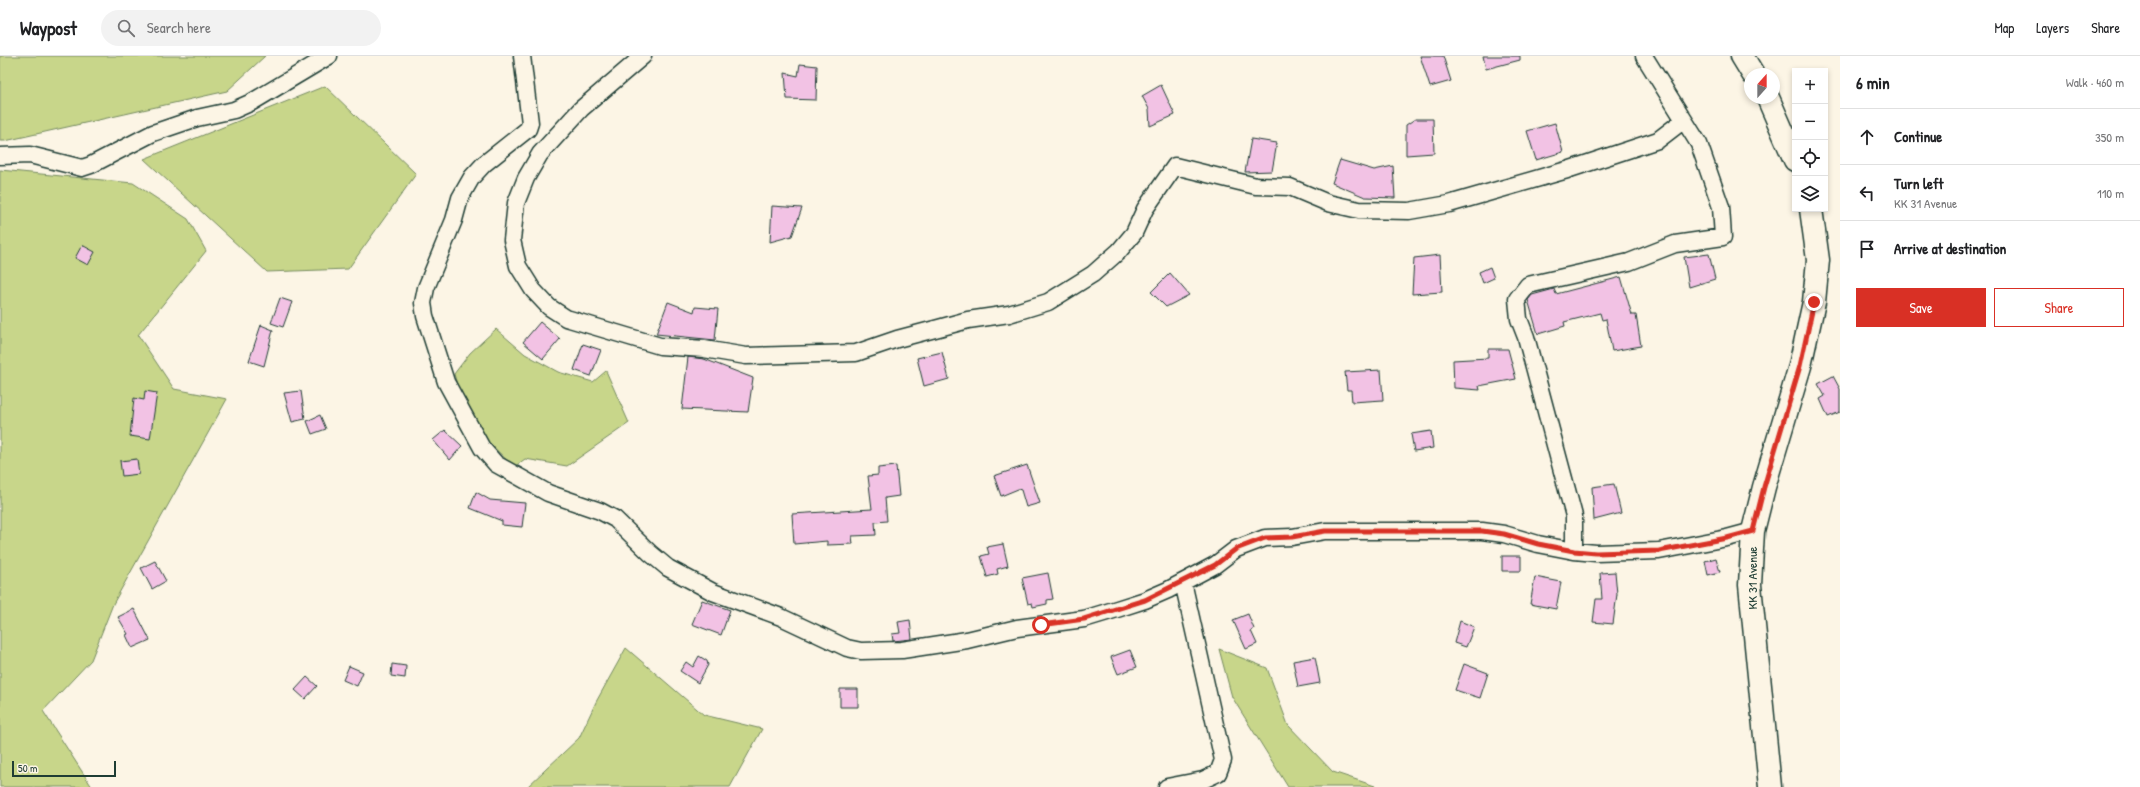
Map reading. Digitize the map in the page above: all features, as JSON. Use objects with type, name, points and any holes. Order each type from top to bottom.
[{"type":"main road","points":[[1742,56],[1749,68]]},
{"type":"main road","points":[[1771,104],[1792,153]]},
{"type":"main road","name":"KK 31 Avenue","points":[[1770,787],[1750,585],[1753,531],[1766,480],[1800,366],[1814,302],[1818,260],[1811,212]]},
{"type":"street","points":[[0,156],[30,155],[82,168],[91,165],[153,133],[197,118],[234,110],[252,102],[328,56]]},
{"type":"street","points":[[522,56],[530,123],[528,128],[484,164],[472,177],[463,193],[454,220],[426,288],[423,303],[425,316],[446,382],[482,448],[496,464],[548,493],[600,511],[615,519],[650,553],[668,568],[688,580],[733,601],[781,617],[847,648],[861,651],[924,648],[1017,628],[1084,619],[1145,600],[1215,565],[1236,549],[1265,538],[1292,537],[1325,531],[1482,531],[1504,534],[1538,544],[1574,551],[1596,553],[1659,551],[1727,538],[1753,531]]},
{"type":"street","points":[[643,56],[581,109],[540,154],[526,178],[516,203],[512,240],[518,266],[533,290],[549,307],[566,318],[660,346],[746,356],[856,353],[897,339],[934,329],[968,320],[1009,314],[1048,302],[1093,274],[1119,251],[1134,233],[1145,209],[1175,166],[1207,175],[1233,179],[1256,186],[1290,187],[1328,203],[1359,210],[1409,211],[1450,204],[1567,170],[1658,140],[1684,120]]},
{"type":"street","points":[[1574,543],[1574,516],[1526,337],[1519,320],[1517,299],[1528,285],[1629,262],[1675,244],[1723,237],[1721,207],[1699,144],[1644,56]]},
{"type":"street","points":[[1166,787],[1211,777],[1218,773],[1223,760],[1183,582]]},
{"type":"green space","points":[[0,56],[265,56],[227,91],[0,141]]},
{"type":"green space","points":[[325,86],[416,174],[348,269],[267,272],[144,159]]},
{"type":"green space","points":[[0,170],[133,183],[188,219],[206,251],[138,335],[174,389],[227,399],[113,604],[91,660],[43,711],[92,787],[0,787]]},
{"type":"green space","points":[[496,329],[525,354],[558,372],[593,382],[606,371],[629,423],[567,466],[525,459],[514,467],[482,436],[461,398],[454,374],[470,353]]},
{"type":"green space","points":[[626,648],[704,715],[762,729],[730,787],[527,787],[579,738],[596,702]]},
{"type":"green space","points":[[1219,649],[1267,668],[1288,725],[1333,772],[1378,787],[1288,787],[1232,697]]},
{"type":"building","points":[[1420,56],[1443,56],[1451,81],[1430,87]]},
{"type":"building","points":[[1483,56],[1520,56],[1520,60],[1486,69]]},
{"type":"building","points":[[800,64],[817,66],[816,100],[787,99],[785,73],[798,76]]},
{"type":"building","points":[[1161,85],[1175,115],[1150,126],[1149,109],[1142,96]]},
{"type":"building","points":[[1415,119],[1433,119],[1434,153],[1406,155],[1406,125]]},
{"type":"building","points":[[1555,123],[1563,152],[1536,160],[1527,131]]},
{"type":"building","points":[[1251,139],[1277,143],[1272,171],[1245,172]]},
{"type":"building","points":[[1340,160],[1374,170],[1393,166],[1395,198],[1365,197],[1332,183]]},
{"type":"building","points":[[772,206],[802,208],[792,236],[770,242]]},
{"type":"building","points":[[82,245],[95,252],[88,265],[75,258]]},
{"type":"building","points":[[1709,254],[1715,279],[1689,287],[1684,257]]},
{"type":"building","points":[[1440,255],[1442,292],[1412,294],[1414,258]]},
{"type":"building","points":[[1490,267],[1494,278],[1483,283],[1479,272]]},
{"type":"building","points":[[1170,273],[1189,295],[1166,307],[1151,292]]},
{"type":"building","points":[[1621,277],[1632,315],[1636,315],[1641,346],[1612,351],[1606,319],[1602,320],[1600,313],[1564,322],[1565,326],[1538,334],[1528,300],[1532,295],[1554,289],[1556,294]]},
{"type":"building","points":[[280,298],[292,302],[283,327],[271,323]]},
{"type":"building","points":[[668,302],[694,312],[695,307],[718,309],[715,340],[656,334]]},
{"type":"building","points":[[540,322],[560,339],[543,359],[523,342]]},
{"type":"building","points":[[261,325],[273,330],[264,366],[249,361]]},
{"type":"building","points":[[583,344],[601,350],[591,376],[574,370]]},
{"type":"building","points":[[1488,349],[1508,349],[1516,379],[1479,386],[1480,390],[1454,388],[1453,360],[1488,358]]},
{"type":"building","points":[[942,352],[949,379],[924,386],[917,358]]},
{"type":"building","points":[[688,357],[704,359],[753,378],[748,412],[682,409]]},
{"type":"building","points":[[1381,370],[1383,400],[1352,402],[1351,390],[1347,390],[1345,372]]},
{"type":"building","points":[[1833,376],[1840,389],[1840,412],[1828,417],[1820,399],[1825,396],[1818,384]]},
{"type":"building","points":[[145,391],[157,393],[150,439],[130,436],[134,398],[144,400]]},
{"type":"building","points":[[301,391],[305,419],[292,422],[284,393]]},
{"type":"building","points":[[320,415],[326,429],[312,434],[307,421]]},
{"type":"building","points":[[445,430],[462,446],[450,460],[433,440]]},
{"type":"building","points":[[1431,431],[1433,448],[1414,451],[1411,434]]},
{"type":"building","points":[[137,459],[139,474],[122,476],[120,461]]},
{"type":"building","points":[[1027,465],[1040,503],[1026,507],[1021,490],[1018,489],[1001,496],[994,476]]},
{"type":"building","points":[[896,466],[899,496],[885,498],[887,521],[875,522],[876,535],[852,536],[853,544],[827,545],[827,541],[794,544],[792,514],[872,509],[868,476],[878,475],[878,468]]},
{"type":"building","points":[[1614,484],[1621,513],[1594,520],[1592,487]]},
{"type":"building","points":[[476,492],[490,500],[525,503],[522,527],[502,525],[502,521],[470,508]]},
{"type":"building","points":[[1003,544],[1008,566],[997,569],[998,574],[987,577],[981,556],[989,554],[987,547]]},
{"type":"building","points":[[1502,556],[1521,556],[1521,571],[1502,571]]},
{"type":"building","points":[[1716,558],[1720,572],[1708,575],[1705,561]]},
{"type":"building","points":[[155,561],[166,581],[152,589],[141,568]]},
{"type":"building","points":[[1615,572],[1617,594],[1613,624],[1593,622],[1596,599],[1602,599],[1600,573]]},
{"type":"building","points":[[1048,573],[1053,599],[1047,600],[1047,604],[1033,607],[1032,603],[1028,604],[1022,578]]},
{"type":"building","points":[[1535,577],[1561,582],[1556,609],[1530,604]]},
{"type":"building","points":[[702,600],[730,610],[721,635],[692,624]]},
{"type":"building","points":[[134,609],[150,640],[132,648],[126,635],[128,634],[118,617]]},
{"type":"building","points":[[1248,614],[1254,629],[1251,631],[1257,644],[1246,649],[1233,620]]},
{"type":"building","points":[[910,620],[912,639],[893,641],[892,634],[900,633],[898,622]]},
{"type":"building","points":[[1460,621],[1474,627],[1466,647],[1454,643]]},
{"type":"building","points":[[1130,650],[1137,667],[1118,674],[1111,657]]},
{"type":"building","points":[[699,656],[707,661],[708,665],[698,683],[680,671],[686,662],[693,667]]},
{"type":"building","points":[[1315,657],[1320,683],[1298,687],[1293,661]]},
{"type":"building","points":[[392,664],[406,666],[405,678],[391,676]]},
{"type":"building","points":[[1464,664],[1488,673],[1480,698],[1455,690]]},
{"type":"building","points":[[349,666],[363,672],[357,686],[343,680]]},
{"type":"building","points":[[307,677],[317,686],[305,699],[295,690]]},
{"type":"building","points":[[840,689],[858,689],[858,707],[840,707]]},
{"type":"route","points":[[1041,625],[1084,619],[1117,610],[1145,600],[1168,590],[1215,565],[1236,549],[1265,538],[1292,537],[1325,531],[1482,531],[1504,534],[1538,544],[1574,551],[1596,553],[1659,551],[1727,538],[1753,531],[1764,487],[1800,366],[1814,302]]}]
